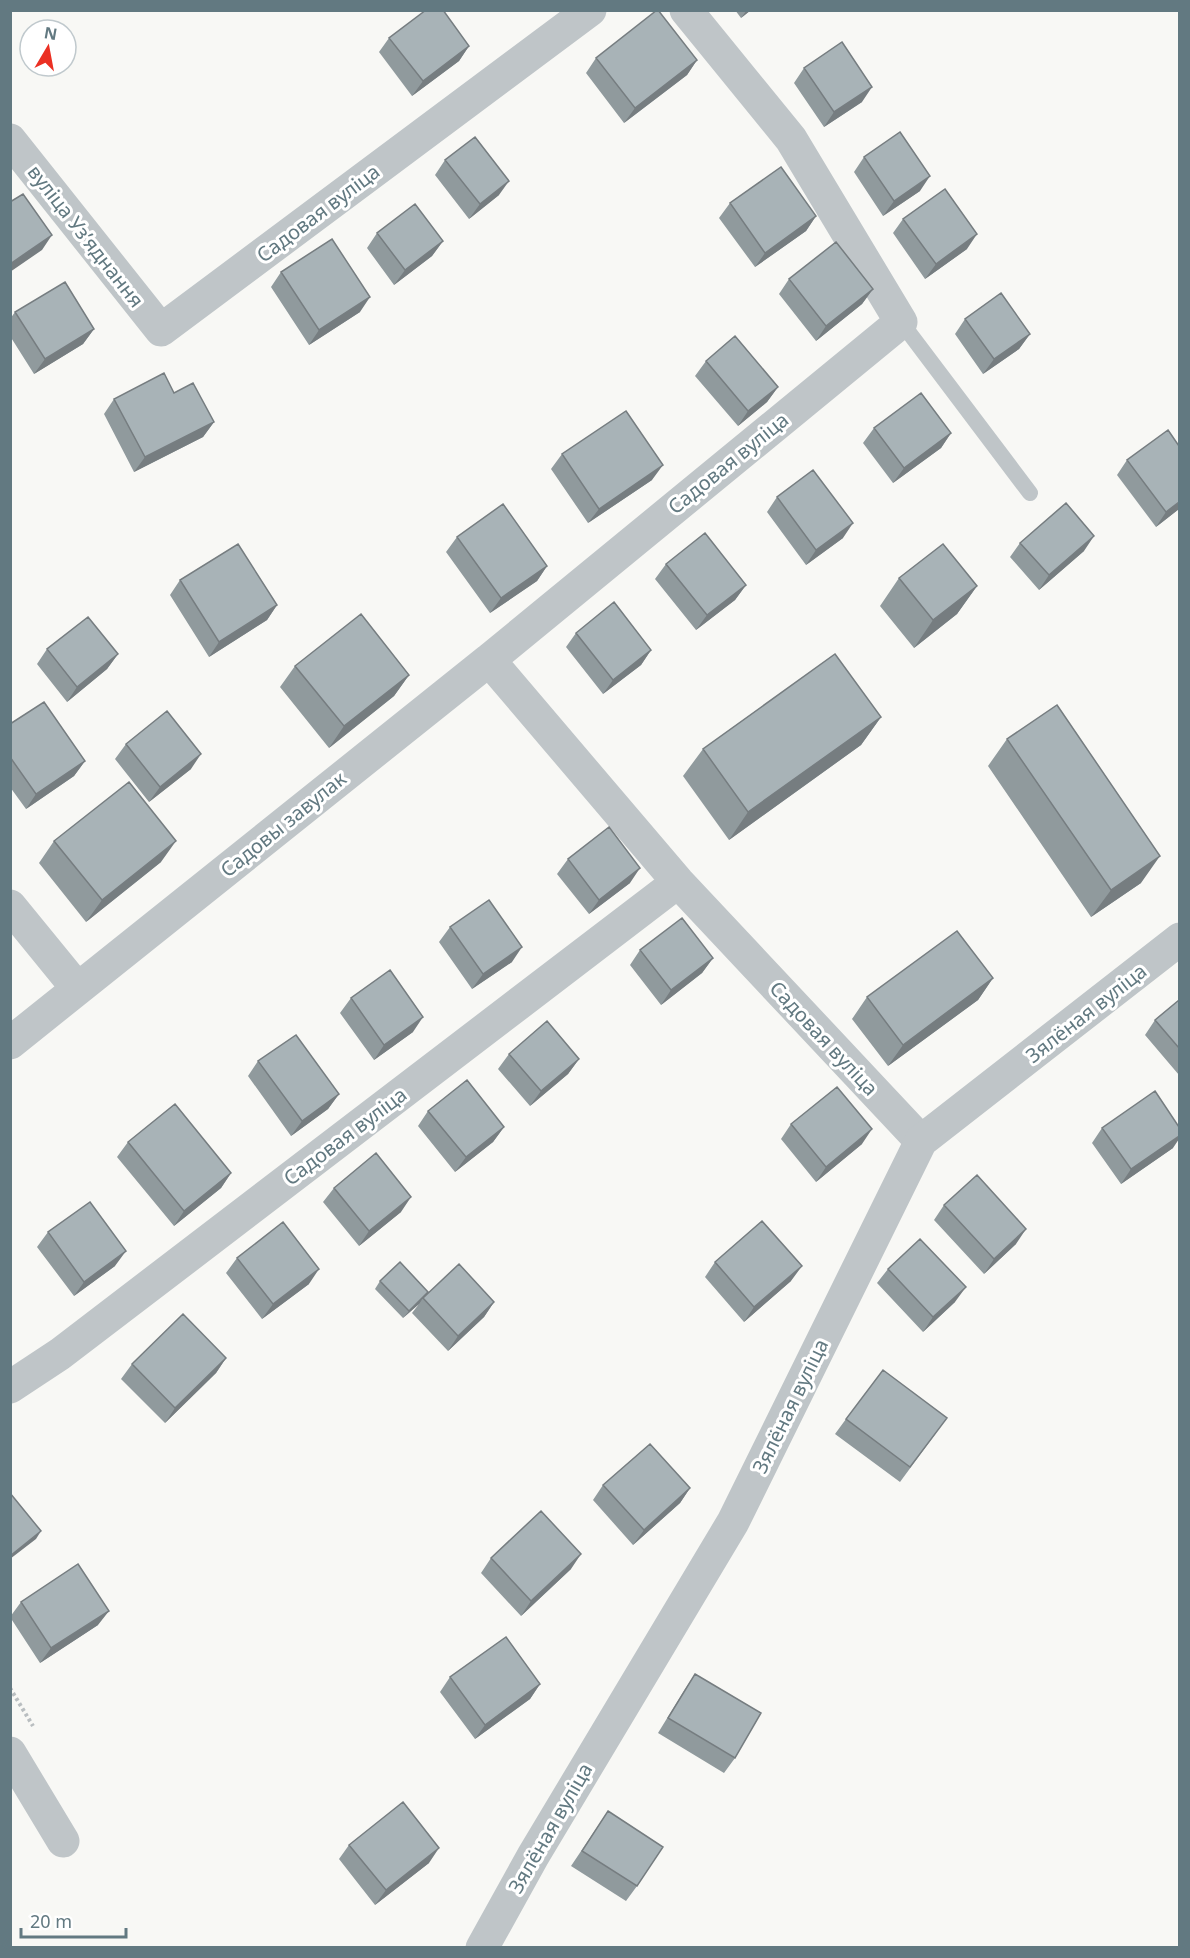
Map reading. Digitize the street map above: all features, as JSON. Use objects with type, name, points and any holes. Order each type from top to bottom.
[{"type":"street","name":"Садовая вуліца","points":[[161,330],[590,10]]},
{"type":"street","points":[[686,10],[791,139],[900,322]]},
{"type":"street","name":"вуліца Узʼяднання","points":[[10,140],[161,330]]},
{"type":"street","name":"Садовая вуліца","points":[[900,322],[489,660],[678,882],[921,1141]]},
{"type":"street","name":"Садовы завулак","points":[[10,1043],[489,660]]},
{"type":"street","name":"Садовая вуліца","points":[[10,1387],[60,1353],[678,882]]},
{"type":"street","points":[[10,906],[77,988]]},
{"type":"street","name":"Зялёная вуліца","points":[[482,1947],[532,1856],[733,1521],[921,1141],[1179,939]]},
{"type":"street","points":[[10,1753],[63,1841]]},
{"type":"lane","points":[[900,322],[1030,493]]},
{"type":"building","points":[[426,10],[443,10],[469,46],[423,81],[389,38]]},
{"type":"building","points":[[657,10],[697,60],[635,108],[596,58]]},
{"type":"building","points":[[842,42],[872,87],[834,112],[804,68]]},
{"type":"building","points":[[900,132],[930,176],[894,201],[864,157]]},
{"type":"building","points":[[475,137],[509,181],[480,204],[445,160]]},
{"type":"building","points":[[781,167],[816,216],[765,253],[730,203]]},
{"type":"building","points":[[945,189],[977,234],[936,264],[903,219]]},
{"type":"building","points":[[23,194],[52,235],[10,264],[10,202]]},
{"type":"building","points":[[415,204],[443,241],[405,270],[377,233]]},
{"type":"building","points":[[332,239],[370,297],[319,330],[281,272]]},
{"type":"building","points":[[836,242],[873,289],[826,326],[789,279]]},
{"type":"building","points":[[65,282],[94,329],[45,359],[15,312]]},
{"type":"building","points":[[1001,293],[1030,334],[994,359],[965,319]]},
{"type":"building","points":[[735,336],[778,387],[748,411],[706,361]]},
{"type":"building","points":[[164,373],[174,393],[193,383],[214,422],[145,457],[114,399]]},
{"type":"building","points":[[921,393],[951,433],[904,468],[874,428]]},
{"type":"building","points":[[626,411],[663,465],[599,509],[562,454]]},
{"type":"building","points":[[1168,430],[1179,446],[1179,502],[1166,512],[1127,460]]},
{"type":"building","points":[[813,470],[853,523],[816,550],[777,497]]},
{"type":"building","points":[[1066,503],[1094,536],[1049,575],[1020,543]]},
{"type":"building","points":[[503,504],[547,566],[501,598],[457,537]]},
{"type":"building","points":[[705,533],[746,585],[707,615],[666,564]]},
{"type":"building","points":[[238,544],[277,605],[219,642],[180,580]]},
{"type":"building","points":[[943,544],[977,586],[933,620],[899,578]]},
{"type":"building","points":[[614,602],[651,650],[613,680],[576,633]]},
{"type":"building","points":[[361,614],[409,675],[344,726],[295,666]]},
{"type":"building","points":[[88,617],[118,654],[77,687],[47,649]]},
{"type":"building","points":[[835,654],[881,717],[748,812],[703,749]]},
{"type":"building","points":[[44,702],[85,761],[36,794],[10,757],[10,724]]},
{"type":"building","points":[[1057,705],[1160,856],[1111,890],[1007,739]]},
{"type":"building","points":[[167,711],[201,754],[160,787],[126,744]]},
{"type":"building","points":[[129,782],[176,841],[102,900],[54,841]]},
{"type":"building","points":[[609,827],[640,868],[599,900],[568,859]]},
{"type":"building","points":[[489,900],[522,947],[483,974],[450,927]]},
{"type":"building","points":[[682,918],[713,958],[671,990],[640,950]]},
{"type":"building","points":[[957,931],[993,978],[903,1045],[867,997]]},
{"type":"building","points":[[390,970],[423,1017],[384,1045],[351,998]]},
{"type":"building","points":[[1179,1000],[1179,1048],[1155,1020]]},
{"type":"building","points":[[547,1021],[579,1059],[541,1091],[509,1054]]},
{"type":"building","points":[[296,1035],[339,1094],[302,1121],[258,1061]]},
{"type":"building","points":[[467,1080],[504,1127],[466,1157],[428,1111]]},
{"type":"building","points":[[837,1087],[872,1129],[826,1167],[791,1124]]},
{"type":"building","points":[[1155,1091],[1179,1127],[1179,1136],[1131,1169],[1102,1128]]},
{"type":"building","points":[[175,1104],[231,1173],[184,1211],[128,1142]]},
{"type":"building","points":[[376,1153],[411,1197],[369,1231],[334,1188]]},
{"type":"building","points":[[977,1175],[1026,1229],[994,1259],[944,1205]]},
{"type":"building","points":[[90,1202],[126,1251],[84,1282],[48,1232]]},
{"type":"building","points":[[762,1221],[802,1266],[754,1307],[715,1262]]},
{"type":"building","points":[[283,1222],[319,1269],[273,1304],[237,1258]]},
{"type":"building","points":[[920,1239],[966,1287],[933,1317],[888,1269]]},
{"type":"building","points":[[400,1262],[428,1292],[409,1311],[380,1281]]},
{"type":"building","points":[[459,1264],[494,1302],[458,1336],[423,1298]]},
{"type":"building","points":[[183,1314],[226,1358],[175,1408],[132,1364]]},
{"type":"building","points":[[883,1370],[947,1418],[910,1467],[846,1419]]},
{"type":"building","points":[[650,1444],[690,1488],[644,1530],[603,1485]]},
{"type":"building","points":[[10,1493],[41,1531],[10,1556]]},
{"type":"building","points":[[541,1511],[581,1554],[531,1601],[491,1558]]},
{"type":"building","points":[[78,1564],[109,1611],[51,1648],[21,1602]]},
{"type":"building","points":[[506,1637],[540,1684],[485,1725],[450,1677]]},
{"type":"building","points":[[695,1674],[761,1713],[735,1758],[668,1718]]},
{"type":"building","points":[[403,1802],[439,1848],[386,1890],[349,1845]]},
{"type":"building","points":[[608,1811],[663,1847],[637,1886],[582,1851]]}]
